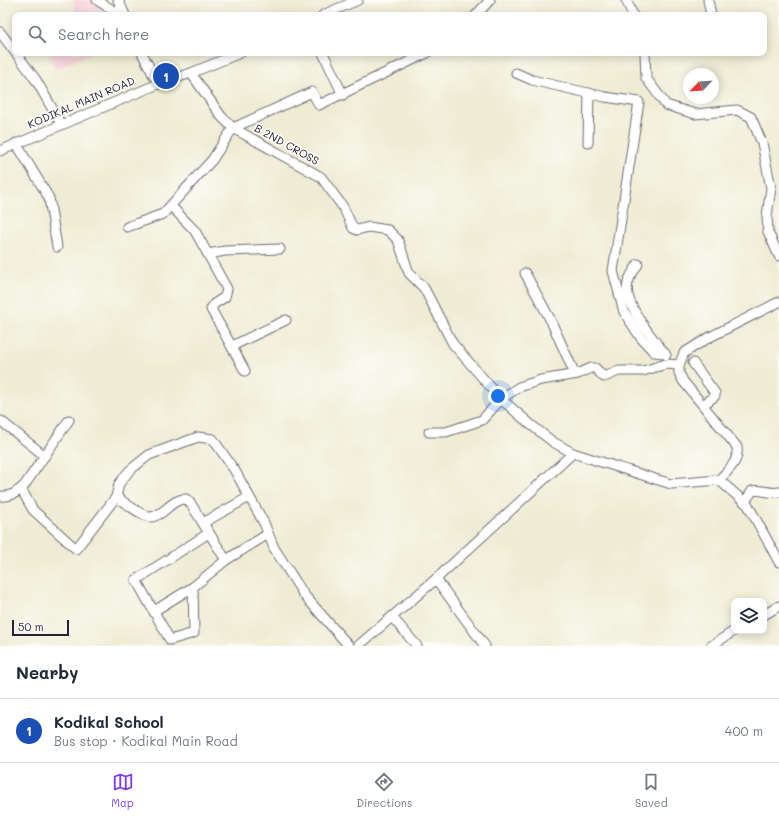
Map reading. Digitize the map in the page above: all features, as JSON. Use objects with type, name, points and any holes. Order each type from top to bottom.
[{"type":"street","points":[[97,0],[115,12]]},
{"type":"street","points":[[118,0],[124,12]]},
{"type":"street","points":[[330,12],[358,0]]},
{"type":"street","points":[[479,12],[490,0]]},
{"type":"street","points":[[626,0],[632,12]]},
{"type":"street","points":[[708,0],[710,12]]},
{"type":"street","points":[[0,32],[12,49]]},
{"type":"street","points":[[17,56],[36,80],[61,124]]},
{"type":"street","points":[[144,56],[158,84]]},
{"type":"street","name":"KODIKAL MAIN ROAD","points":[[0,151],[158,84],[191,74],[233,56]]},
{"type":"street","points":[[324,56],[343,94]]},
{"type":"street","points":[[127,226],[163,214],[212,160],[233,128],[312,92],[319,105],[421,56]]},
{"type":"street","points":[[645,56],[646,78],[666,105],[695,114],[737,110],[751,117],[762,143],[771,188],[767,216],[768,232],[779,256]]},
{"type":"street","points":[[516,73],[532,80],[605,98],[639,102],[612,271],[624,312],[641,338],[654,352],[664,353]]},
{"type":"street","name":"B 2ND CROSS","points":[[191,74],[217,110],[233,128],[321,177],[343,207],[353,228],[357,230],[369,227],[388,230],[398,240],[409,273],[424,288],[453,344],[501,399]]},
{"type":"street","points":[[588,144],[589,93]]},
{"type":"street","points":[[16,143],[49,198],[57,247]]},
{"type":"street","points":[[170,206],[195,231],[227,289],[225,297],[214,304],[211,309],[245,372]]},
{"type":"street","points":[[208,254],[225,251],[280,249]]},
{"type":"street","points":[[501,399],[536,429],[573,453],[671,484],[719,480],[736,461],[738,455],[737,447],[683,381],[676,365],[645,330],[629,298],[627,284],[638,264]]},
{"type":"street","points":[[525,273],[550,319],[575,374]]},
{"type":"street","points":[[676,365],[684,353],[708,338],[779,302]]},
{"type":"street","points":[[232,346],[286,320]]},
{"type":"street","points":[[693,363],[715,395],[703,405]]},
{"type":"street","points":[[429,432],[446,432],[482,420],[501,399],[519,387],[530,383],[575,374],[595,368],[604,377],[619,371],[643,371],[666,364],[676,365]]},
{"type":"street","points":[[0,496],[10,496],[21,489],[69,420]]},
{"type":"street","points":[[1,421],[45,456]]},
{"type":"street","points":[[21,489],[33,510],[76,549],[116,497],[119,484],[129,471],[148,455],[198,437],[213,439],[219,444],[249,496],[280,560],[304,595],[349,646]]},
{"type":"street","points":[[360,645],[436,579],[573,453]]},
{"type":"street","points":[[719,480],[745,502],[757,520],[778,559]]},
{"type":"street","points":[[745,502],[752,491],[760,489],[770,493],[779,492]]},
{"type":"street","points":[[203,523],[249,496]]},
{"type":"street","points":[[116,497],[148,517],[155,516],[180,498],[186,499],[191,504],[226,560]]},
{"type":"street","points":[[193,587],[194,634],[170,640],[136,580],[209,533]]},
{"type":"street","points":[[154,611],[193,587],[226,560],[268,534]]},
{"type":"street","points":[[436,579],[485,646]]},
{"type":"street","points":[[767,613],[779,606]]},
{"type":"street","points":[[392,617],[417,646]]},
{"type":"street","points":[[711,646],[731,633]]},
{"type":"shaded area","points":[[74,0],[92,0],[109,12],[75,12]]},
{"type":"shaded area","points":[[49,56],[86,56],[55,69]]},
{"type":"place","name":"Kodikal School","points":[[166,76]]}]
